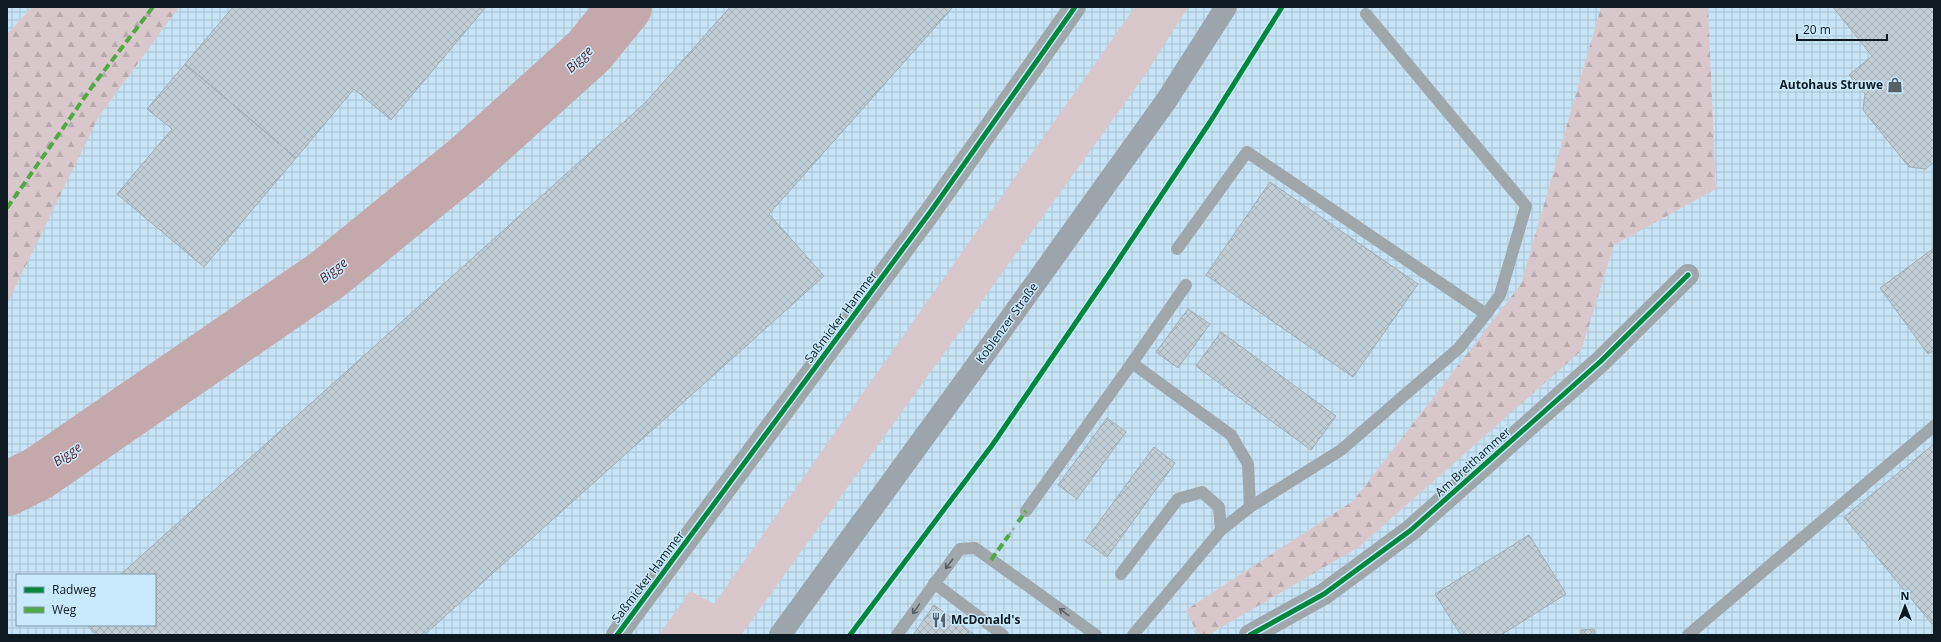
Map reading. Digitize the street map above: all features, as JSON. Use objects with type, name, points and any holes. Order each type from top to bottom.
[{"type":"main road","name":"Koblenzer Straße","points":[[780,635],[973,370],[1156,114],[1226,7]]},
{"type":"street","name":"Saßmicker Hammer","points":[[618,635],[931,211],[1075,7]]},
{"type":"street","name":"Am Breithammer","points":[[1250,635],[1324,594],[1410,530],[1601,361],[1688,275]]},
{"type":"lane","points":[[1133,635],[1221,530],[1250,507],[1341,450],[1459,348],[1500,295],[1526,206],[1366,14]]},
{"type":"lane","points":[[1177,249],[1247,152],[1486,314]]},
{"type":"lane","points":[[1026,511],[1186,285]]},
{"type":"lane","points":[[1132,363],[1231,435],[1248,464],[1250,507]]},
{"type":"lane","points":[[1688,635],[1934,426]]},
{"type":"lane","points":[[1121,574],[1178,499],[1202,492],[1219,507],[1221,530]]},
{"type":"lane","points":[[898,635],[934,583],[960,549],[975,548],[1096,635]]},
{"type":"lane","points":[[934,583],[1003,635]]},
{"type":"shaded area","points":[[7,7],[32,7],[7,34]]},
{"type":"shaded area","points":[[179,7],[1601,7],[1521,284],[1353,501],[1186,610],[1198,635],[7,635],[7,290],[98,118]]},
{"type":"shaded area","points":[[1708,7],[1934,7],[1934,635],[1208,635],[1359,547],[1581,351],[1614,245],[1716,189]]},
{"type":"green space","points":[[32,7],[179,7],[98,118],[7,304],[7,34]]},
{"type":"green space","points":[[1135,7],[1188,7],[1147,72],[741,635],[659,635],[690,591],[714,604]]},
{"type":"green space","points":[[1601,7],[1708,7],[1716,189],[1614,245],[1581,351],[1359,547],[1208,635],[1198,635],[1186,610],[1353,501],[1521,284]]},
{"type":"building","points":[[233,7],[486,7],[391,120],[354,89],[296,158],[185,64]]},
{"type":"building","points":[[730,7],[953,7],[769,214],[824,276],[424,635],[96,635],[88,626],[156,626],[156,574],[121,574],[645,103]]},
{"type":"building","name":"Autohaus Struwe","points":[[1833,7],[1934,7],[1934,162],[1926,169],[1909,167],[1863,110],[1865,94],[1849,75],[1872,56]]},
{"type":"building","points":[[185,64],[296,158],[204,267],[117,194],[172,129],[147,109]]},
{"type":"building","points":[[1270,182],[1418,284],[1353,377],[1206,275]]},
{"type":"building","points":[[1934,248],[1934,350],[1928,354],[1880,288]]},
{"type":"building","points":[[1188,309],[1210,324],[1178,368],[1156,352]]},
{"type":"building","points":[[1221,332],[1336,416],[1311,450],[1196,366]]},
{"type":"building","points":[[1107,418],[1126,432],[1077,499],[1058,485]]},
{"type":"building","points":[[1934,444],[1934,623],[1932,624],[1844,517]]},
{"type":"building","points":[[1154,447],[1175,463],[1107,557],[1085,541]]},
{"type":"building","points":[[1529,535],[1566,594],[1501,635],[1461,635],[1435,594]]},
{"type":"building","name":"McDonald's","points":[[934,605],[975,635],[913,635]]},
{"type":"building","points":[[1594,629],[1595,635],[1581,635],[1581,630]]},
{"type":"waterway","name":"Bigge","points":[[7,489],[39,473],[327,275],[467,161],[589,51],[625,7]]},
{"type":"marked path","points":[[7,208],[94,84],[153,7]]},
{"type":"marked path","points":[[1018,522],[1026,511]]},
{"type":"marked path","points":[[991,560],[1009,535]]},
{"type":"cycle path","points":[[617,635],[931,211],[1075,7]]},
{"type":"cycle path","points":[[850,635],[993,444],[1210,122],[1282,7]]},
{"type":"cycle path","points":[[1250,635],[1324,594],[1411,530],[1601,361],[1688,275]]},
{"type":"place","name":"Autohaus Struwe","points":[[1895,85]]},
{"type":"place","name":"McDonald's","points":[[939,620]]}]
